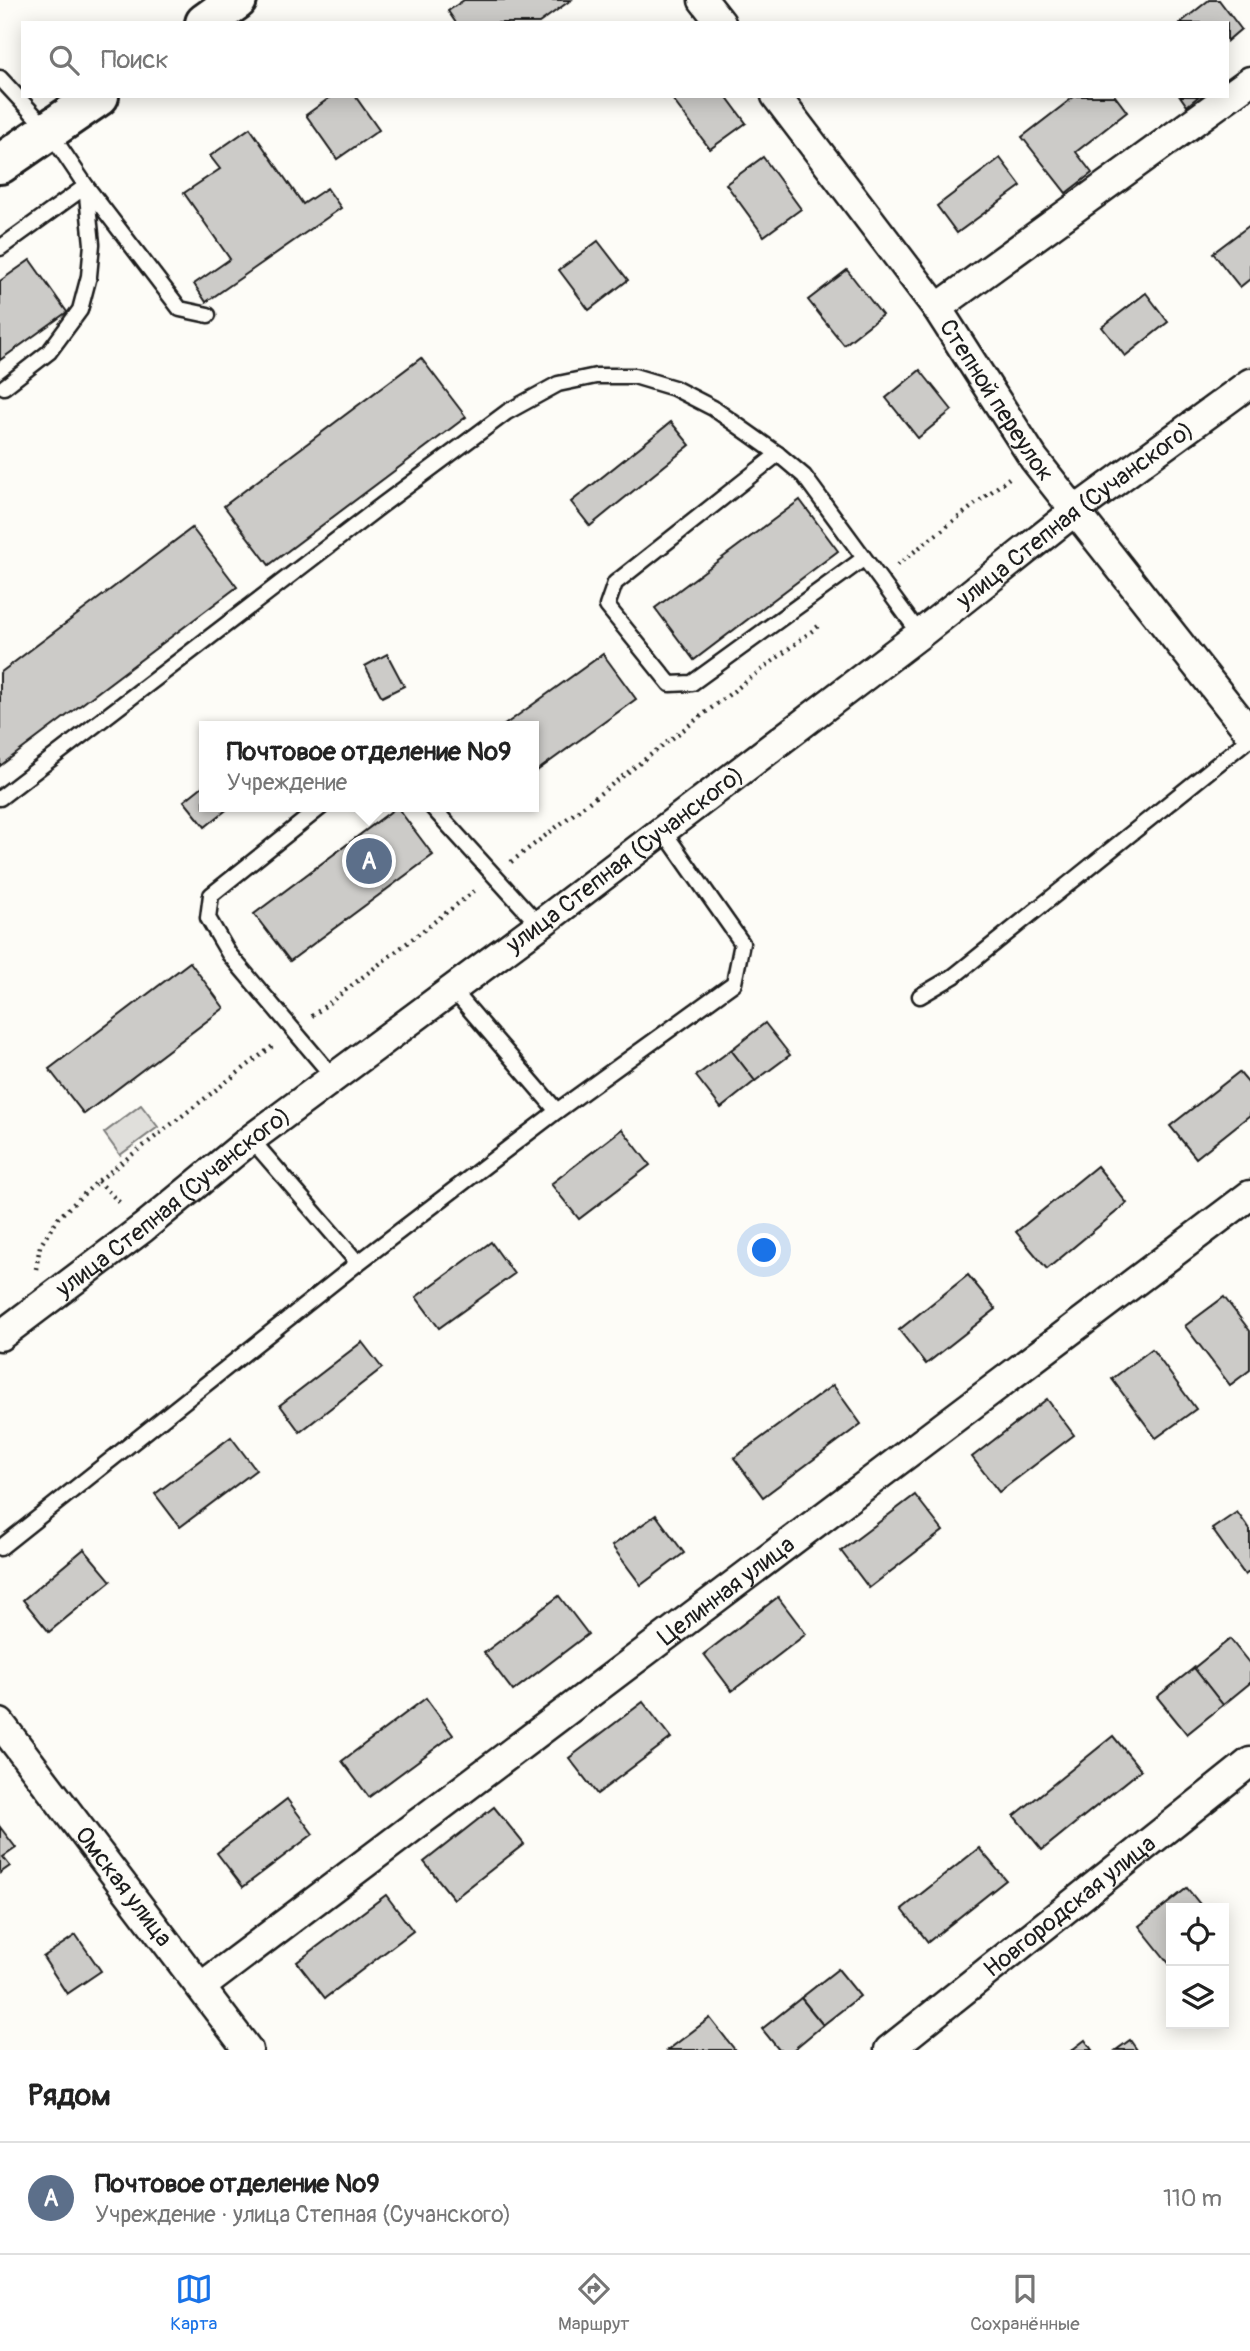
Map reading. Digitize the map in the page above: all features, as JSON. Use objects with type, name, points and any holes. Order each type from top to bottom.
[{"type":"main road","points":[[208,21],[237,0]]},
{"type":"main road","points":[[0,164],[96,98]]},
{"type":"street","points":[[703,0],[719,21]]},
{"type":"street","points":[[1229,96],[1250,81]]},
{"type":"street","name":"Степной переулок","points":[[778,98],[937,308],[1034,459],[1250,735]]},
{"type":"street","points":[[937,308],[1227,98]]},
{"type":"street","name":"улица Степная (Сучанского)","points":[[0,1336],[143,1228],[251,1139],[539,925],[920,634],[1076,510],[1250,383]]},
{"type":"street","name":"Целинная улица","points":[[201,1987],[1250,1195]]},
{"type":"street","name":"Омская улица","points":[[0,1723],[248,2050]]},
{"type":"street","name":"Новгородская улица","points":[[893,2049],[1250,1762]]},
{"type":"lane","points":[[0,78],[49,131],[86,186],[180,309],[208,315]]},
{"type":"lane","points":[[0,248],[86,186]]},
{"type":"lane","points":[[4,387],[49,352],[80,310],[89,276],[92,244],[86,186]]},
{"type":"lane","points":[[0,798],[507,412],[558,384],[596,376],[634,376],[674,388],[713,408],[778,454],[804,476],[920,634]]},
{"type":"lane","points":[[778,454],[615,583],[607,606],[670,684],[692,683],[863,559]]},
{"type":"lane","points":[[920,996],[954,975],[1250,735]]},
{"type":"lane","points":[[315,812],[211,895],[208,918],[229,954],[334,1078]]},
{"type":"lane","points":[[437,812],[539,925]]},
{"type":"lane","points":[[0,1548],[358,1263],[557,1111],[734,983],[742,943],[662,830]]},
{"type":"lane","points":[[453,990],[557,1111]]},
{"type":"lane","points":[[251,1139],[358,1263]]},
{"type":"shaded area","points":[[141,1105],[158,1127],[120,1155],[104,1133]]},
{"type":"building","points":[[464,0],[571,0],[542,21],[455,21],[448,11]]},
{"type":"building","points":[[1209,0],[1219,0],[1241,29],[1229,39],[1229,21],[1183,21]]},
{"type":"building","points":[[329,98],[356,98],[379,130],[337,159],[306,115]]},
{"type":"building","points":[[727,98],[746,123],[710,149],[673,100]]},
{"type":"building","points":[[1072,98],[1116,98],[1127,112],[1076,152],[1092,173],[1066,193],[1022,137]]},
{"type":"building","points":[[1181,98],[1197,98],[1187,106]]},
{"type":"building","points":[[250,128],[303,204],[327,188],[341,208],[206,302],[194,284],[230,259],[184,193],[220,169],[210,156]]},
{"type":"building","points":[[763,157],[801,209],[764,236],[726,184]]},
{"type":"building","points":[[1000,158],[1021,186],[957,233],[937,206]]},
{"type":"building","points":[[1250,225],[1250,279],[1240,287],[1213,253]]},
{"type":"building","points":[[598,241],[628,280],[589,310],[559,270]]},
{"type":"building","points":[[30,260],[67,312],[0,360],[0,281]]},
{"type":"building","points":[[847,270],[882,315],[844,345],[808,300]]},
{"type":"building","points":[[1146,293],[1168,322],[1125,356],[1102,327]]},
{"type":"building","points":[[421,358],[466,417],[269,565],[224,506]]},
{"type":"building","points":[[920,370],[952,410],[918,438],[886,398]]},
{"type":"building","points":[[671,422],[690,445],[590,526],[571,502]]},
{"type":"building","points":[[800,500],[838,551],[694,660],[655,608]]},
{"type":"building","points":[[192,528],[237,587],[0,766],[0,673]]},
{"type":"building","points":[[387,654],[404,686],[382,697],[365,666]]},
{"type":"building","points":[[603,654],[636,699],[539,769],[539,721],[510,721]]},
{"type":"building","points":[[199,789],[199,812],[224,812],[205,827],[184,801]]},
{"type":"building","points":[[390,812],[401,812],[433,855],[290,961],[254,914]]},
{"type":"building","points":[[190,962],[224,1008],[84,1114],[49,1069]]},
{"type":"building","points":[[765,1023],[790,1055],[755,1081],[731,1050]]},
{"type":"building","points":[[731,1050],[755,1081],[721,1108],[696,1076]]},
{"type":"building","points":[[1239,1072],[1250,1085],[1250,1115],[1196,1158],[1170,1126]]},
{"type":"building","points":[[622,1129],[650,1165],[579,1219],[551,1184]]},
{"type":"building","points":[[1097,1166],[1127,1203],[1047,1269],[1016,1232]]},
{"type":"building","points":[[491,1242],[514,1274],[439,1328],[416,1297]]},
{"type":"building","points":[[968,1275],[996,1309],[926,1364],[899,1330]]},
{"type":"building","points":[[1224,1297],[1250,1331],[1250,1370],[1230,1385],[1185,1326]]},
{"type":"building","points":[[362,1342],[382,1368],[300,1432],[280,1405]]},
{"type":"building","points":[[1152,1349],[1196,1409],[1156,1438],[1112,1379]]},
{"type":"building","points":[[833,1385],[861,1424],[763,1497],[734,1458]]},
{"type":"building","points":[[1047,1399],[1074,1435],[999,1492],[972,1457]]},
{"type":"building","points":[[231,1437],[256,1470],[180,1527],[155,1494]]},
{"type":"building","points":[[915,1495],[943,1531],[869,1588],[841,1551]]},
{"type":"building","points":[[1237,1512],[1250,1530],[1250,1571],[1245,1575],[1212,1529]]},
{"type":"building","points":[[656,1515],[684,1553],[641,1585],[612,1546]]},
{"type":"building","points":[[84,1549],[111,1581],[49,1632],[23,1600]]},
{"type":"building","points":[[559,1596],[588,1634],[513,1691],[484,1653]]},
{"type":"building","points":[[778,1597],[806,1634],[732,1691],[704,1654]]},
{"type":"building","points":[[1230,1639],[1250,1664],[1250,1683],[1223,1705],[1194,1668]]},
{"type":"building","points":[[1194,1668],[1223,1705],[1187,1734],[1157,1697]]},
{"type":"building","points":[[426,1698],[453,1735],[369,1797],[342,1761]]},
{"type":"building","points":[[643,1702],[671,1738],[597,1794],[569,1758]]},
{"type":"building","points":[[1113,1736],[1141,1770],[1042,1850],[1014,1816]]},
{"type":"building","points":[[287,1799],[313,1834],[243,1887],[217,1853]]},
{"type":"building","points":[[494,1807],[524,1844],[454,1899],[424,1862]]},
{"type":"building","points":[[0,1827],[16,1848],[3,1857],[10,1866],[0,1873]]},
{"type":"building","points":[[979,1848],[1006,1880],[928,1942],[902,1909]]},
{"type":"building","points":[[1187,1888],[1199,1903],[1168,1903]]},
{"type":"building","points":[[386,1895],[413,1931],[325,1998],[297,1962]]},
{"type":"building","points":[[1166,1905],[1166,1960],[1139,1926]]},
{"type":"building","points":[[76,1935],[101,1971],[67,1994],[43,1957]]},
{"type":"building","points":[[838,1969],[860,1996],[823,2025],[801,1998]]},
{"type":"building","points":[[801,1998],[823,2025],[793,2050],[779,2050],[762,2029]]},
{"type":"building","points":[[710,2018],[735,2050],[668,2050]]},
{"type":"building","points":[[1085,2040],[1092,2050],[1072,2050]]},
{"type":"building","points":[[1130,2040],[1137,2050],[1116,2050]]},
{"type":"place","name":"Почтовое отделение №9","points":[[369,861]]}]
